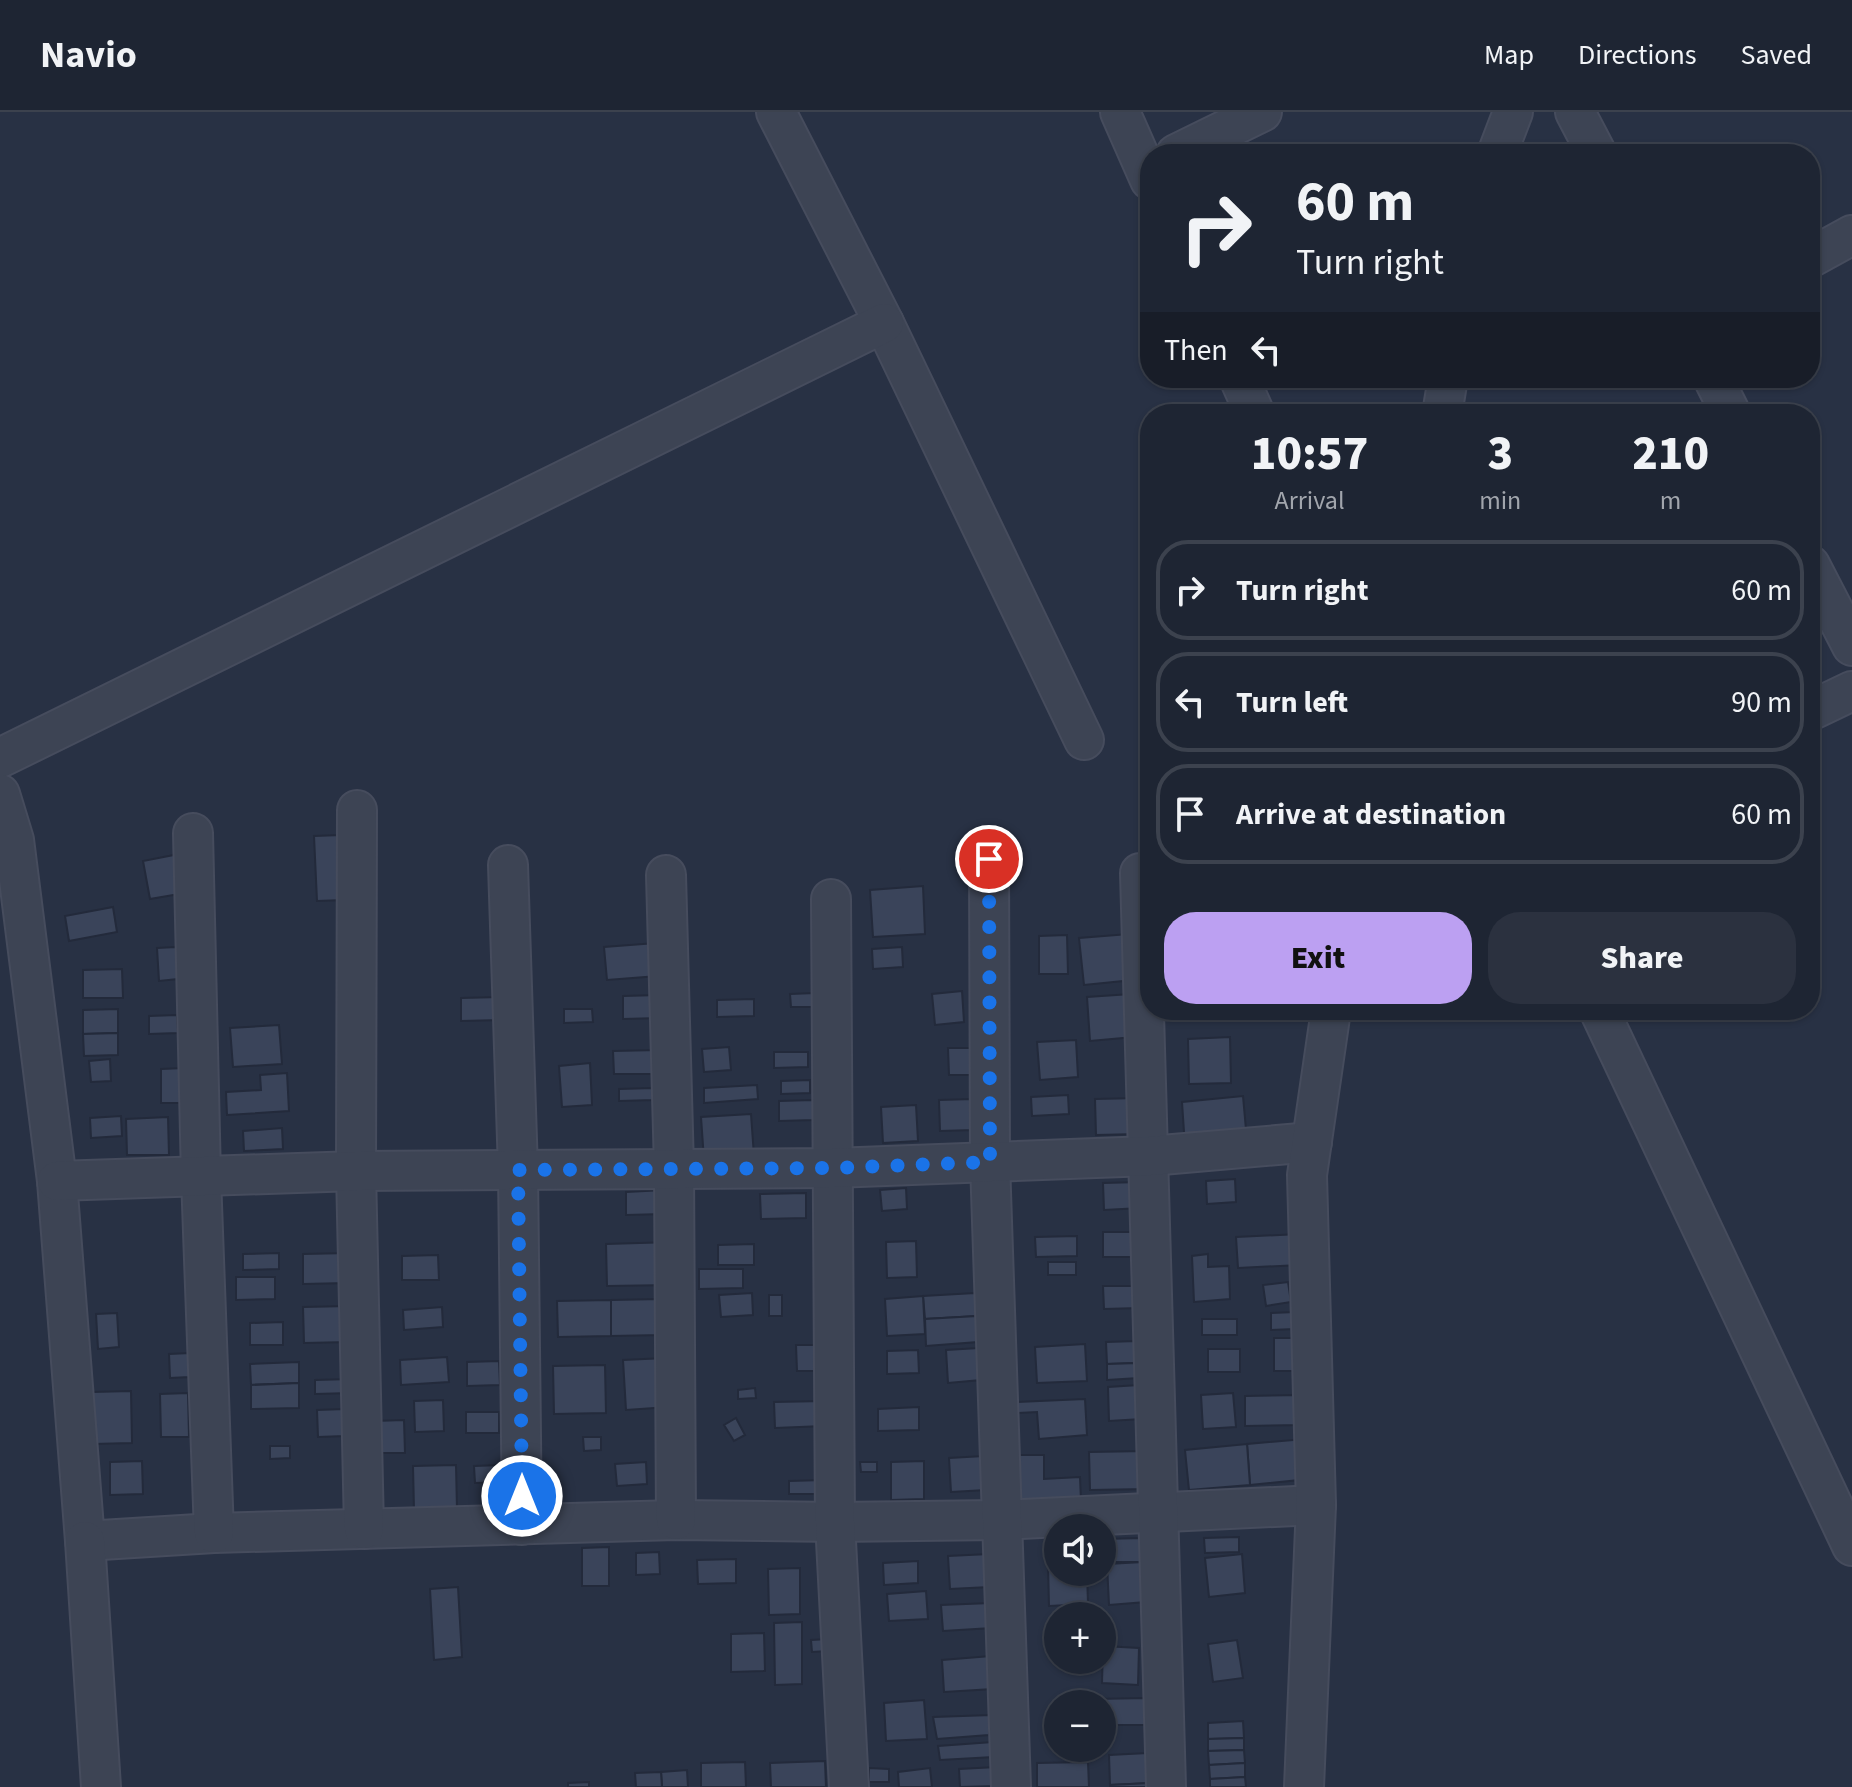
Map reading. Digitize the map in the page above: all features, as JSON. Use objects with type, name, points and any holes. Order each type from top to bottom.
[{"type":"street","points":[[776,112],[884,323],[1084,740]]},
{"type":"street","points":[[1120,112],[1140,144]]},
{"type":"street","points":[[1200,144],[1262,112]]},
{"type":"street","points":[[1501,144],[1513,112]]},
{"type":"street","points":[[1575,112],[1592,144]]},
{"type":"street","points":[[1820,253],[1852,235]]},
{"type":"street","points":[[0,758],[884,323]]},
{"type":"street","points":[[1820,584],[1852,646]]},
{"type":"street","points":[[1820,706],[1852,691]]},
{"type":"street","points":[[0,794],[14,840],[57,1181],[101,1787]]},
{"type":"street","points":[[357,810],[356,1171],[364,1529]]},
{"type":"street","points":[[193,833],[214,1533]]},
{"type":"street","points":[[989,859],[990,1162],[1011,1787]]},
{"type":"street","points":[[508,865],[518,1170],[522,1525]]},
{"type":"street","points":[[666,875],[674,1168],[676,1520]]},
{"type":"street","points":[[831,899],[835,1522],[849,1787]]},
{"type":"street","points":[[1145,1020],[1166,1787]]},
{"type":"street","points":[[1304,1787],[1316,1505],[1307,1175],[1330,1020]]},
{"type":"street","points":[[1604,1020],[1852,1546]]},
{"type":"street","points":[[57,1181],[356,1171],[833,1168],[1150,1156],[1312,1142]]},
{"type":"street","points":[[85,1541],[214,1533],[676,1520],[1000,1520],[1316,1505]]},
{"type":"building","points":[[341,835],[344,900],[317,901],[314,836]]},
{"type":"building","points":[[179,854],[185,893],[150,899],[143,861]]},
{"type":"building","points":[[923,886],[925,934],[873,937],[870,890]]},
{"type":"building","points":[[113,907],[117,932],[69,941],[65,916]]},
{"type":"building","points":[[1129,934],[1133,980],[1084,985],[1079,938]]},
{"type":"building","points":[[1067,935],[1068,974],[1039,974],[1039,936]]},
{"type":"building","points":[[656,943],[658,976],[607,980],[604,947]]},
{"type":"building","points":[[176,947],[178,979],[159,981],[157,948]]},
{"type":"building","points":[[902,947],[903,967],[873,969],[872,949]]},
{"type":"building","points":[[122,969],[123,998],[83,998],[83,970]]},
{"type":"building","points":[[962,991],[964,1022],[935,1025],[932,994]]},
{"type":"building","points":[[815,993],[815,1007],[791,1007],[790,994]]},
{"type":"building","points":[[1131,994],[1134,1037],[1090,1041],[1087,997]]},
{"type":"building","points":[[659,995],[660,1018],[623,1019],[623,996]]},
{"type":"building","points":[[500,997],[501,1020],[461,1021],[461,998]]},
{"type":"building","points":[[754,999],[754,1016],[717,1017],[717,1000]]},
{"type":"building","points":[[118,1009],[118,1033],[83,1034],[83,1010]]},
{"type":"building","points":[[564,1009],[592,1009],[593,1022],[564,1023]]},
{"type":"building","points":[[177,1015],[178,1033],[149,1034],[149,1016]]},
{"type":"building","points":[[279,1025],[282,1064],[233,1067],[230,1028]]},
{"type":"building","points":[[118,1033],[118,1055],[84,1056],[83,1034]]},
{"type":"building","points":[[1230,1037],[1231,1083],[1189,1084],[1188,1039]]},
{"type":"building","points":[[1076,1040],[1078,1077],[1040,1080],[1037,1042]]},
{"type":"building","points":[[729,1047],[731,1070],[704,1072],[702,1049]]},
{"type":"building","points":[[948,1048],[975,1048],[976,1075],[949,1075]]},
{"type":"building","points":[[658,1050],[659,1074],[614,1074],[613,1051]]},
{"type":"building","points":[[774,1052],[808,1052],[808,1067],[774,1068]]},
{"type":"building","points":[[110,1059],[111,1081],[91,1082],[89,1061]]},
{"type":"building","points":[[590,1063],[592,1105],[562,1107],[559,1066]]},
{"type":"building","points":[[184,1068],[185,1103],[161,1103],[161,1069]]},
{"type":"building","points":[[287,1073],[289,1111],[227,1115],[226,1092],[261,1090],[260,1075]]},
{"type":"building","points":[[810,1080],[810,1093],[781,1094],[781,1081]]},
{"type":"building","points":[[757,1085],[758,1099],[704,1103],[704,1088]]},
{"type":"building","points":[[653,1088],[654,1100],[619,1101],[619,1089]]},
{"type":"building","points":[[1068,1095],[1069,1114],[1032,1116],[1031,1097]]},
{"type":"building","points":[[1243,1096],[1247,1141],[1185,1147],[1182,1102]]},
{"type":"building","points":[[1139,1098],[1140,1134],[1096,1135],[1095,1099]]},
{"type":"building","points":[[973,1099],[974,1130],[940,1131],[939,1100]]},
{"type":"building","points":[[813,1100],[814,1120],[779,1121],[779,1101]]},
{"type":"building","points":[[916,1105],[918,1141],[883,1143],[881,1107]]},
{"type":"building","points":[[751,1114],[754,1156],[704,1160],[701,1117]]},
{"type":"building","points":[[121,1116],[122,1136],[91,1138],[90,1118]]},
{"type":"building","points":[[168,1117],[169,1155],[127,1155],[126,1119]]},
{"type":"building","points":[[282,1128],[283,1149],[244,1151],[243,1131]]},
{"type":"building","points":[[1235,1179],[1236,1202],[1207,1204],[1206,1181]]},
{"type":"building","points":[[1140,1182],[1141,1208],[1104,1210],[1103,1183]]},
{"type":"building","points":[[906,1188],[907,1209],[882,1211],[880,1190]]},
{"type":"building","points":[[664,1190],[664,1214],[626,1215],[626,1192]]},
{"type":"building","points":[[806,1193],[806,1218],[761,1219],[760,1194]]},
{"type":"building","points":[[1103,1232],[1137,1232],[1137,1257],[1103,1257]]},
{"type":"building","points":[[1299,1234],[1300,1265],[1238,1268],[1236,1237]]},
{"type":"building","points":[[1077,1236],[1077,1256],[1036,1257],[1035,1237]]},
{"type":"building","points":[[916,1241],[917,1277],[887,1278],[886,1242]]},
{"type":"building","points":[[673,1242],[673,1285],[607,1286],[606,1244]]},
{"type":"building","points":[[754,1244],[754,1265],[718,1265],[718,1245]]},
{"type":"building","points":[[279,1253],[279,1269],[243,1270],[243,1254]]},
{"type":"building","points":[[348,1253],[348,1283],[303,1284],[303,1254]]},
{"type":"building","points":[[1208,1254],[1208,1267],[1229,1266],[1230,1299],[1194,1302],[1192,1256]]},
{"type":"building","points":[[438,1255],[439,1280],[402,1280],[402,1256]]},
{"type":"building","points":[[1048,1262],[1076,1262],[1076,1275],[1048,1275]]},
{"type":"building","points":[[699,1269],[743,1269],[743,1288],[699,1289]]},
{"type":"building","points":[[236,1277],[275,1277],[275,1299],[236,1300]]},
{"type":"building","points":[[1288,1282],[1291,1302],[1266,1306],[1263,1285]]},
{"type":"building","points":[[1103,1286],[1140,1286],[1140,1308],[1104,1309]]},
{"type":"building","points":[[752,1293],[753,1315],[721,1317],[719,1295]]},
{"type":"building","points":[[975,1293],[977,1316],[925,1319],[923,1296]]},
{"type":"building","points":[[769,1295],[782,1295],[782,1316],[769,1316]]},
{"type":"building","points":[[923,1296],[925,1334],[887,1336],[885,1299]]},
{"type":"building","points":[[662,1299],[662,1335],[611,1336],[611,1300]]},
{"type":"building","points":[[611,1300],[611,1336],[558,1337],[557,1301]]},
{"type":"building","points":[[349,1306],[350,1342],[304,1343],[303,1307]]},
{"type":"building","points":[[442,1307],[443,1327],[404,1330],[403,1310]]},
{"type":"building","points":[[1295,1312],[1295,1329],[1271,1330],[1271,1313]]},
{"type":"building","points":[[117,1313],[119,1347],[98,1349],[96,1314]]},
{"type":"building","points":[[977,1316],[978,1342],[926,1346],[925,1319]]},
{"type":"building","points":[[1202,1319],[1237,1319],[1237,1335],[1202,1335]]},
{"type":"building","points":[[283,1322],[283,1345],[250,1345],[250,1323]]},
{"type":"building","points":[[1274,1338],[1303,1338],[1303,1371],[1274,1371]]},
{"type":"building","points":[[1137,1341],[1138,1363],[1107,1364],[1106,1342]]},
{"type":"building","points":[[1085,1344],[1087,1381],[1037,1383],[1035,1347]]},
{"type":"building","points":[[796,1345],[817,1345],[817,1371],[797,1371]]},
{"type":"building","points":[[979,1348],[981,1380],[948,1383],[946,1350]]},
{"type":"building","points":[[1208,1349],[1240,1349],[1240,1372],[1208,1372]]},
{"type":"building","points":[[918,1350],[919,1373],[887,1374],[887,1351]]},
{"type":"building","points":[[190,1353],[190,1377],[170,1378],[169,1354]]},
{"type":"building","points":[[447,1357],[449,1382],[401,1385],[400,1360]]},
{"type":"building","points":[[666,1358],[669,1407],[626,1410],[623,1360]]},
{"type":"building","points":[[499,1361],[500,1385],[467,1386],[467,1362]]},
{"type":"building","points":[[299,1362],[299,1383],[251,1385],[250,1364]]},
{"type":"building","points":[[1138,1363],[1139,1378],[1107,1380],[1107,1364]]},
{"type":"building","points":[[605,1365],[606,1413],[554,1414],[553,1366]]},
{"type":"building","points":[[351,1379],[351,1393],[315,1394],[315,1380]]},
{"type":"building","points":[[299,1383],[299,1408],[251,1409],[251,1385]]},
{"type":"building","points":[[1139,1385],[1142,1419],[1109,1421],[1108,1387]]},
{"type":"building","points":[[755,1388],[756,1398],[738,1399],[738,1390]]},
{"type":"building","points":[[131,1391],[132,1443],[93,1444],[92,1392]]},
{"type":"building","points":[[188,1393],[189,1437],[161,1437],[160,1394]]},
{"type":"building","points":[[1233,1393],[1236,1427],[1203,1429],[1201,1395]]},
{"type":"building","points":[[1302,1395],[1303,1425],[1245,1426],[1245,1396]]},
{"type":"building","points":[[1085,1399],[1087,1435],[1039,1439],[1037,1412],[1018,1413],[1017,1402]]},
{"type":"building","points":[[443,1400],[444,1431],[415,1432],[414,1401]]},
{"type":"building","points":[[824,1401],[824,1426],[775,1428],[774,1402]]},
{"type":"building","points":[[919,1407],[919,1430],[878,1431],[878,1409]]},
{"type":"building","points":[[345,1409],[345,1436],[318,1437],[317,1410]]},
{"type":"building","points":[[466,1412],[499,1412],[499,1433],[466,1433]]},
{"type":"building","points":[[736,1418],[745,1435],[734,1441],[724,1425]]},
{"type":"building","points":[[404,1420],[405,1453],[375,1453],[374,1421]]},
{"type":"building","points":[[583,1437],[601,1437],[601,1450],[584,1451]]},
{"type":"building","points":[[1305,1439],[1309,1479],[1250,1485],[1247,1444]]},
{"type":"building","points":[[1247,1444],[1250,1485],[1189,1490],[1185,1450]]},
{"type":"building","points":[[270,1446],[290,1446],[290,1458],[270,1459]]},
{"type":"building","points":[[1146,1451],[1147,1489],[1090,1490],[1089,1452]]},
{"type":"building","points":[[1015,1455],[1044,1455],[1044,1479],[1080,1477],[1081,1501],[1015,1506]]},
{"type":"building","points":[[984,1456],[986,1490],[951,1492],[949,1458]]},
{"type":"building","points":[[142,1461],[143,1494],[110,1495],[110,1462]]},
{"type":"building","points":[[924,1461],[924,1499],[891,1500],[891,1462]]},
{"type":"building","points":[[646,1462],[647,1484],[617,1486],[615,1464]]},
{"type":"building","points":[[860,1462],[877,1462],[877,1472],[861,1472]]},
{"type":"building","points":[[456,1465],[457,1509],[414,1511],[413,1466]]},
{"type":"building","points":[[501,1465],[501,1482],[475,1483],[474,1466]]},
{"type":"building","points":[[823,1480],[824,1494],[789,1494],[789,1481]]},
{"type":"building","points":[[1239,1537],[1239,1552],[1205,1553],[1204,1538]]},
{"type":"building","points":[[1143,1538],[1143,1562],[1116,1562],[1116,1539]]},
{"type":"building","points":[[609,1547],[609,1586],[582,1586],[582,1548]]},
{"type":"building","points":[[659,1552],[660,1574],[636,1575],[636,1553]]},
{"type":"building","points":[[989,1554],[990,1587],[950,1589],[948,1556]]},
{"type":"building","points":[[1242,1554],[1245,1593],[1209,1597],[1205,1558]]},
{"type":"building","points":[[736,1559],[736,1583],[698,1584],[697,1560]]},
{"type":"building","points":[[918,1561],[918,1583],[884,1585],[883,1563]]},
{"type":"building","points":[[1143,1562],[1146,1602],[1116,1604],[1109,1602],[1108,1586],[1116,1586],[1116,1564]]},
{"type":"building","points":[[800,1568],[800,1614],[769,1615],[768,1569]]},
{"type":"building","points":[[1049,1586],[1087,1586],[1088,1602],[1049,1602]]},
{"type":"building","points":[[458,1587],[462,1657],[434,1660],[430,1589]]},
{"type":"building","points":[[926,1591],[928,1619],[889,1621],[887,1594]]},
{"type":"building","points":[[991,1603],[992,1628],[943,1631],[941,1605]]},
{"type":"building","points":[[802,1622],[802,1684],[775,1685],[774,1623]]},
{"type":"building","points":[[764,1633],[765,1671],[731,1672],[731,1634]]},
{"type":"building","points":[[828,1639],[828,1651],[812,1652],[811,1640]]},
{"type":"building","points":[[1237,1640],[1243,1678],[1213,1682],[1208,1644]]},
{"type":"building","points":[[1116,1647],[1139,1648],[1138,1685],[1102,1683],[1102,1674],[1116,1674]]},
{"type":"building","points":[[991,1656],[993,1689],[944,1692],[942,1660]]},
{"type":"building","points":[[1147,1698],[1148,1725],[1116,1725],[1116,1699]]},
{"type":"building","points":[[924,1700],[927,1739],[886,1741],[884,1703]]},
{"type":"building","points":[[992,1715],[989,1735],[937,1739],[933,1717]]},
{"type":"building","points":[[1243,1721],[1244,1738],[1208,1739],[1208,1723]]},
{"type":"building","points":[[1244,1738],[1244,1750],[1208,1751],[1208,1739]]},
{"type":"building","points":[[993,1742],[994,1757],[940,1760],[938,1746]]},
{"type":"building","points":[[1244,1750],[1245,1763],[1209,1765],[1208,1751]]},
{"type":"building","points":[[1148,1753],[1150,1783],[1110,1785],[1109,1762],[1116,1762],[1116,1755]]},
{"type":"building","points":[[825,1761],[826,1787],[771,1787],[770,1763]]},
{"type":"building","points":[[745,1762],[746,1787],[701,1787],[701,1763]]},
{"type":"building","points":[[1088,1762],[1089,1787],[1037,1787],[1037,1763]]},
{"type":"building","points":[[1245,1763],[1245,1777],[1210,1779],[1209,1765]]},
{"type":"building","points":[[997,1767],[998,1786],[960,1787],[959,1769]]},
{"type":"building","points":[[869,1768],[889,1769],[889,1782],[869,1782]]},
{"type":"building","points":[[930,1768],[932,1787],[899,1787],[898,1772]]},
{"type":"building","points":[[687,1770],[688,1787],[662,1787],[661,1772]]},
{"type":"building","points":[[661,1772],[662,1787],[636,1787],[635,1773]]},
{"type":"building","points":[[1245,1777],[1246,1787],[1210,1787],[1210,1779]]},
{"type":"building","points":[[589,1782],[589,1787],[568,1787],[568,1783]]},
{"type":"building","points":[[1150,1783],[1150,1787],[1110,1787],[1110,1785]]},
{"type":"route","points":[[522,1496],[518,1170],[833,1168],[990,1162],[989,859]]}]
